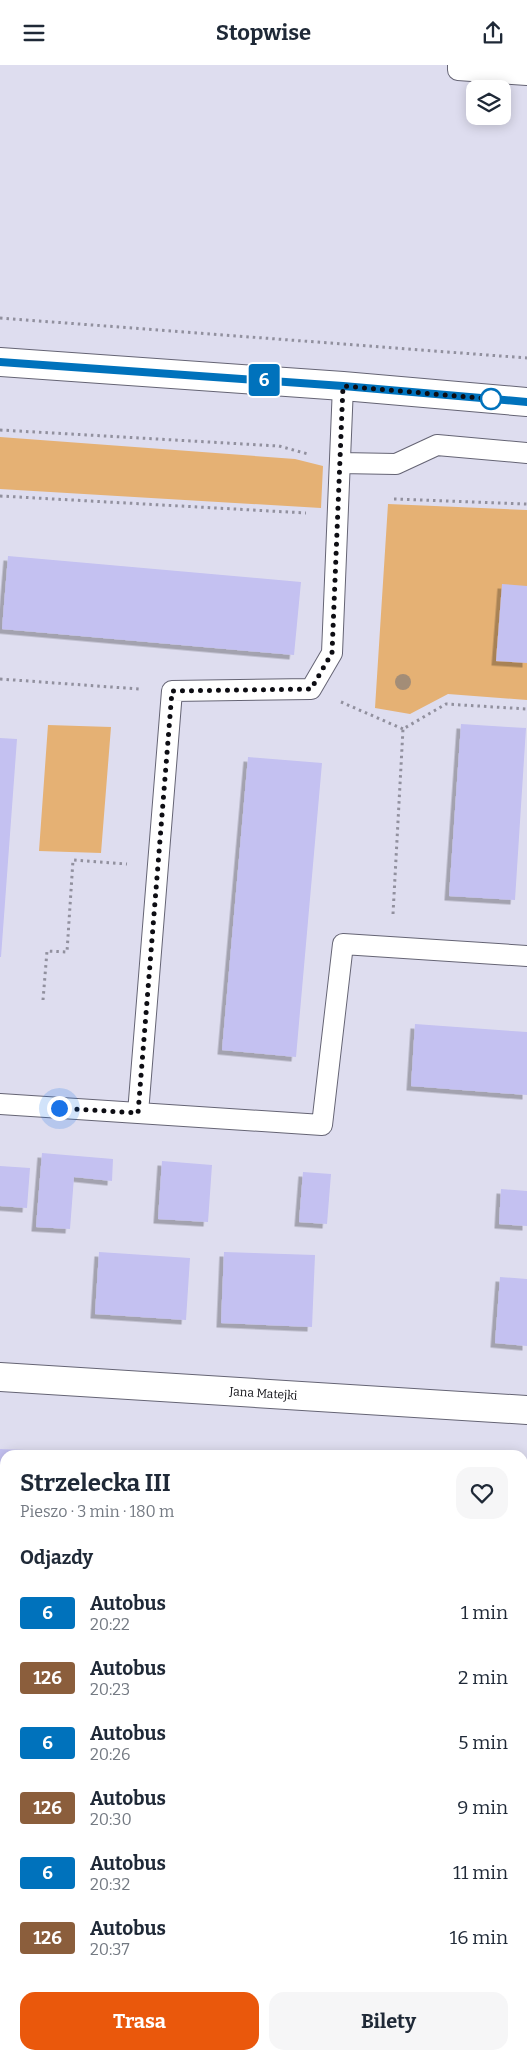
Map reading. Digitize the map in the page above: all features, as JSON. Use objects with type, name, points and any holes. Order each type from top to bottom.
[{"type":"street","points":[[0,362],[343,386],[527,402]]},
{"type":"street","name":"Jana Matejki","points":[[0,1377],[527,1410]]},
{"type":"lane","points":[[458,65],[458,70],[527,75]]},
{"type":"lane","points":[[138,1113],[172,691],[311,689],[332,653],[343,386]]},
{"type":"lane","points":[[340,463],[396,464],[437,445],[527,453]]},
{"type":"lane","points":[[0,1104],[322,1125],[343,944],[527,956]]},
{"type":"path","points":[[0,318],[527,358]]},
{"type":"path","points":[[0,430],[279,446],[340,463]]},
{"type":"path","points":[[0,496],[338,505],[527,505]]},
{"type":"path","points":[[0,679],[172,691]]},
{"type":"path","points":[[311,689],[403,729]]},
{"type":"path","points":[[403,729],[446,704],[527,709]]},
{"type":"path","points":[[391,946],[403,729]]},
{"type":"path","points":[[43,1000],[47,951],[67,952],[73,861],[158,867]]},
{"type":"shaded area","points":[[0,437],[295,459],[323,466],[321,508],[0,489]]},
{"type":"shaded area","points":[[388,504],[527,510],[527,700],[448,694],[410,714],[375,708]]},
{"type":"shaded area","points":[[48,725],[111,727],[101,853],[39,851]]},
{"type":"building","points":[[8,556],[301,582],[294,655],[2,629]]},
{"type":"building","points":[[502,584],[527,586],[527,663],[496,661]]},
{"type":"building","points":[[461,724],[526,728],[515,900],[449,896]]},
{"type":"building","points":[[0,738],[17,739],[1,957],[0,957]]},
{"type":"building","points":[[248,757],[322,763],[296,1057],[222,1050]]},
{"type":"building","points":[[415,1024],[527,1032],[527,1095],[411,1086]]},
{"type":"building","points":[[42,1153],[113,1159],[112,1181],[74,1177],[70,1229],[36,1227]]},
{"type":"building","points":[[162,1161],[212,1165],[208,1222],[158,1219]]},
{"type":"building","points":[[0,1166],[30,1168],[27,1208],[0,1206]]},
{"type":"building","points":[[303,1172],[331,1174],[327,1224],[299,1222]]},
{"type":"building","points":[[501,1189],[527,1191],[527,1226],[499,1224]]},
{"type":"building","points":[[99,1252],[190,1258],[186,1320],[95,1314]]},
{"type":"building","points":[[224,1252],[315,1255],[312,1327],[221,1323]]},
{"type":"building","points":[[500,1277],[527,1279],[527,1346],[495,1343]]},
{"type":"bus line","name":"6","points":[[0,362],[343,386],[527,402]]},
{"type":"route","points":[[59,1108],[138,1113],[172,691],[311,689],[332,653],[343,386],[491,399]]}]
